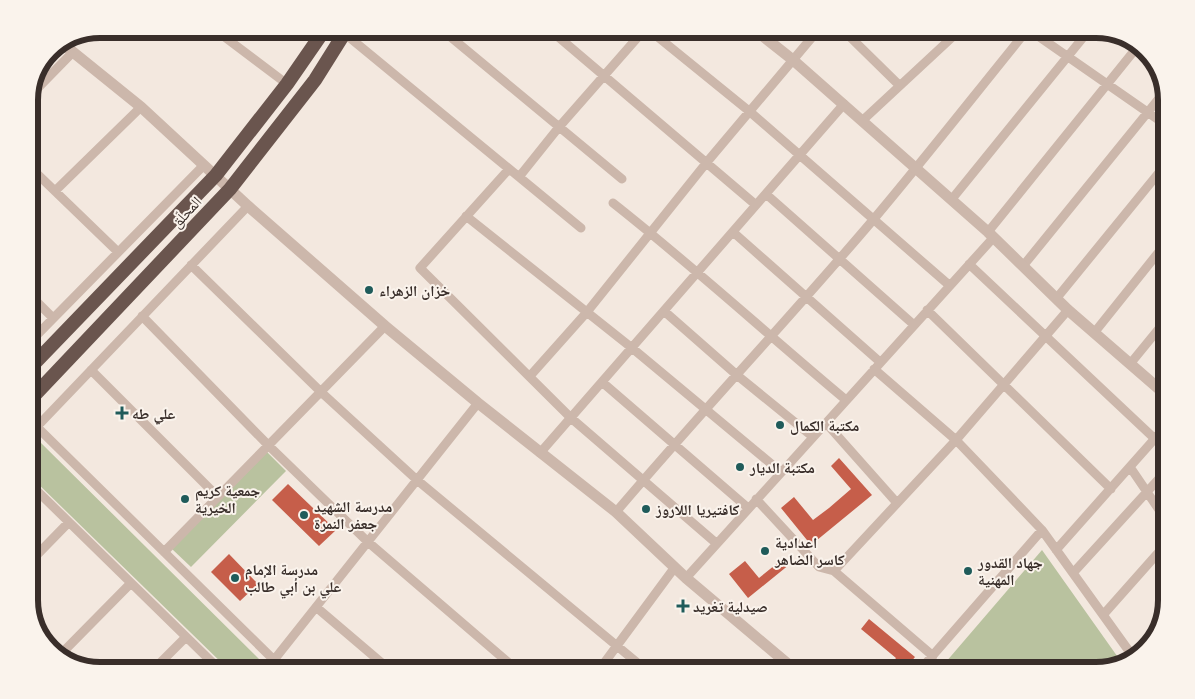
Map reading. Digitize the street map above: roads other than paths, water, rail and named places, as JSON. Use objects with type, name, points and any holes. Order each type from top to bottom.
[{"type":"highway","name":"المحلّق","points":[[38,361],[216,175],[287,84],[318,38]]},
{"type":"highway","name":"المحلّق","points":[[38,392],[230,189],[315,80],[342,38]]},
{"type":"street","points":[[226,38],[287,84]]},
{"type":"street","points":[[354,38],[581,228]]},
{"type":"street","points":[[452,38],[622,179]]},
{"type":"street","points":[[560,38],[756,205]]},
{"type":"street","points":[[519,177],[559,127],[639,38]]},
{"type":"street","points":[[658,38],[749,111],[949,285]]},
{"type":"street","points":[[765,38],[952,199],[991,234],[1056,299],[1158,388]]},
{"type":"street","points":[[530,376],[587,312],[707,162],[811,38]]},
{"type":"street","points":[[851,38],[899,85]]},
{"type":"street","points":[[862,120],[951,38]]},
{"type":"street","points":[[616,512],[706,409],[738,376],[873,220],[1021,38]]},
{"type":"street","points":[[1041,38],[1157,119]]},
{"type":"street","points":[[952,199],[1083,38]]},
{"type":"street","points":[[67,47],[141,107],[248,206],[385,326],[540,453],[616,512],[686,578],[786,662]]},
{"type":"street","points":[[686,578],[969,264],[1134,51]]},
{"type":"street","points":[[39,86],[73,52]]},
{"type":"street","points":[[1023,266],[1157,100]]},
{"type":"street","points":[[540,453],[697,272],[801,156],[844,104]]},
{"type":"street","points":[[55,191],[141,107]]},
{"type":"street","points":[[38,334],[204,165]]},
{"type":"street","points":[[509,169],[420,268],[571,418],[716,543]]},
{"type":"street","points":[[38,175],[118,252]]},
{"type":"street","points":[[1056,299],[1157,175]]},
{"type":"street","points":[[766,194],[913,324]]},
{"type":"street","points":[[613,203],[651,233],[770,337],[846,400]]},
{"type":"street","points":[[38,426],[248,206]]},
{"type":"street","points":[[466,216],[632,348],[781,472]]},
{"type":"street","points":[[733,232],[806,296],[956,440],[1042,530],[1129,651]]},
{"type":"street","points":[[1094,333],[1157,254]]},
{"type":"street","points":[[969,264],[1155,439]]},
{"type":"street","points":[[191,265],[321,392],[417,480],[636,662]]},
{"type":"street","points":[[38,303],[53,318]]},
{"type":"street","points":[[927,310],[1111,489]]},
{"type":"street","points":[[834,571],[956,440],[1068,310]]},
{"type":"street","points":[[664,311],[738,376],[813,437]]},
{"type":"street","points":[[142,316],[269,446],[368,542],[508,662]]},
{"type":"street","points":[[164,552],[385,326]]},
{"type":"street","points":[[1130,364],[1157,330]]},
{"type":"street","points":[[91,370],[218,497]]},
{"type":"street","points":[[602,382],[748,508]]},
{"type":"street","points":[[38,428],[274,660],[478,403]]},
{"type":"street","points":[[826,422],[897,504]]},
{"type":"street","points":[[1056,550],[1158,436]]},
{"type":"street","points":[[1130,467],[1158,509]]},
{"type":"street","points":[[1073,573],[1158,480]]},
{"type":"street","points":[[38,492],[212,662]]},
{"type":"street","points":[[756,499],[819,567],[834,571],[933,656]]},
{"type":"street","points":[[38,554],[69,522]]},
{"type":"street","points":[[927,662],[1042,530]]},
{"type":"street","points":[[1103,615],[1158,553]]},
{"type":"street","points":[[605,662],[675,567]]},
{"type":"street","points":[[65,650],[131,583]]},
{"type":"street","points":[[316,607],[381,662]]},
{"type":"street","points":[[162,662],[186,637]]},
{"type":"place","name":"خزان الزهراء","points":[[369,290]]},
{"type":"place","name":"علي طه","points":[[122,413]]},
{"type":"place","name":"مكتبة الكمال","points":[[780,425]]},
{"type":"place","name":"مكتبة الديار","points":[[740,467]]},
{"type":"place","name":"جمعية كريم الخيرية","points":[[185,499]]},
{"type":"place","name":"كافتيريا اللاروز","points":[[646,509]]},
{"type":"place","name":"مدرسة الشهيد جعفر النمرة","points":[[304,515]]},
{"type":"place","name":"اعدادية كاسر الضاهر","points":[[765,551]]},
{"type":"place","name":"جهاد القدور المهنية","points":[[968,571]]},
{"type":"place","name":"مدرسة الإمام علي بن أبي طالب","points":[[235,578]]},
{"type":"place","name":"صيدلية تغريد","points":[[683,606]]}]
